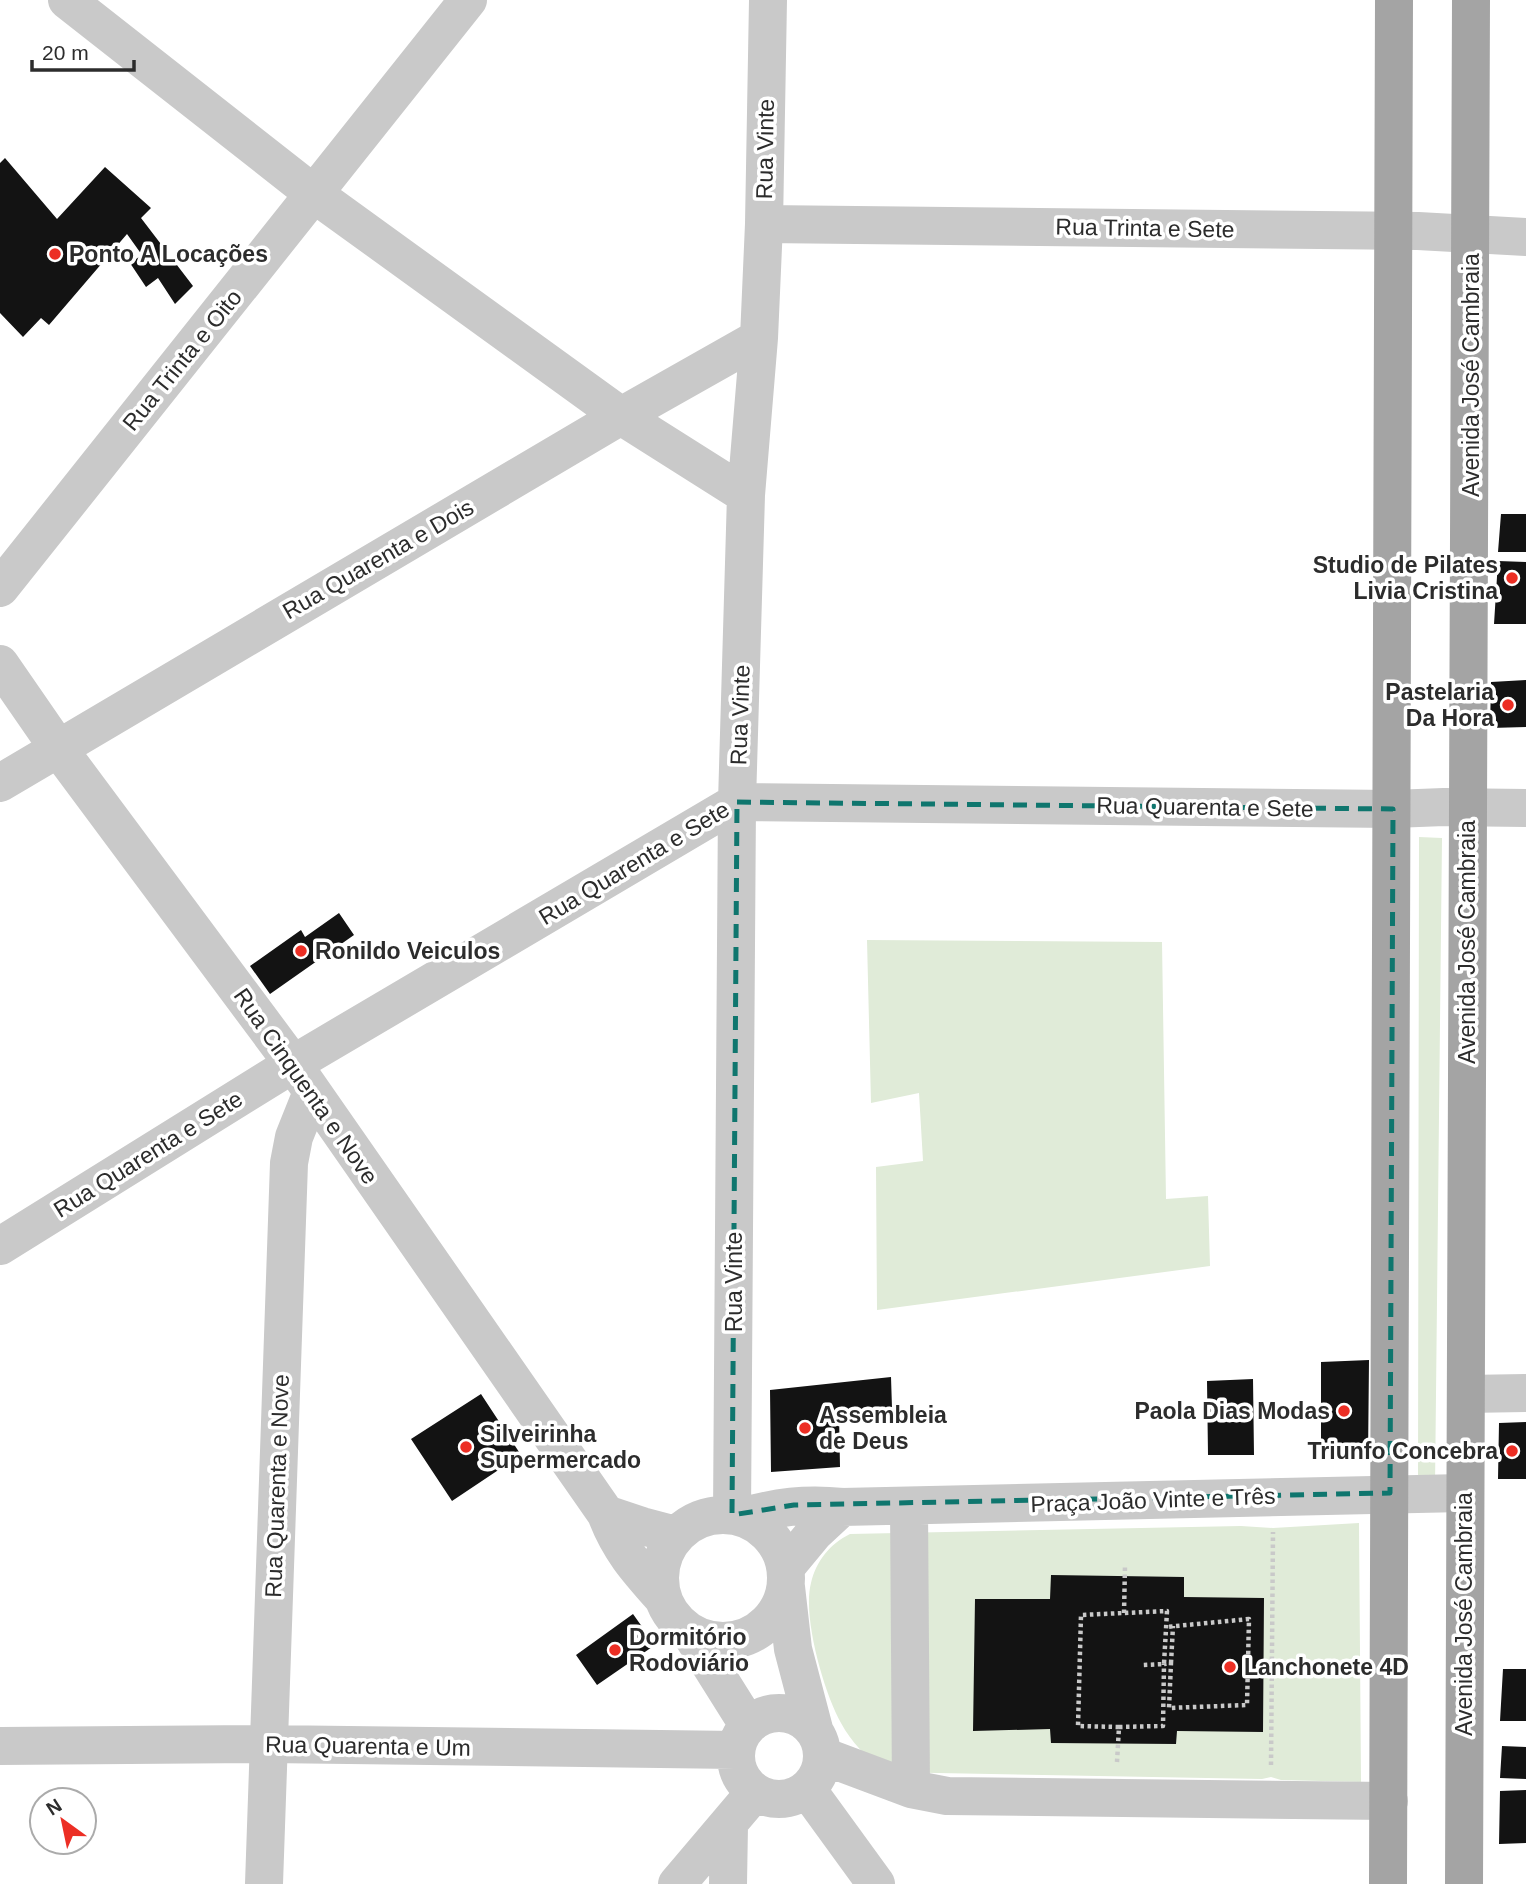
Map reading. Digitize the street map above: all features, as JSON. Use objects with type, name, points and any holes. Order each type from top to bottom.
[{"type":"main road","points":[[1388,1884],[1394,0]]},
{"type":"main road","name":"Avenida José Cambraia","points":[[1464,1884],[1463,1493],[1466,1394],[1471,0]]},
{"type":"street","points":[[66,0],[314,194],[621,416],[746,495]]},
{"type":"street","name":"Rua Trinta e Oito","points":[[0,588],[468,0]]},
{"type":"street","name":"Rua Vinte","points":[[737,1516],[737,802],[746,495],[764,223],[768,0]]},
{"type":"street","name":"Rua Trinta e Sete","points":[[764,223],[1395,231],[1526,237]]},
{"type":"street","name":"Rua Quarenta e Dois","points":[[0,783],[758,338]]},
{"type":"street","name":"Rua Cinquenta e Nove","points":[[0,664],[58,748],[303,1078],[606,1514],[615,1538],[628,1559],[662,1597]]},
{"type":"street","name":"Rua Quarenta e Sete","points":[[0,1246],[303,1078],[737,802],[1526,808]]},
{"type":"street","name":"Rua Quarenta e Nove","points":[[264,1884],[289,1163],[303,1078]]},
{"type":"street","points":[[1466,1394],[1526,1393]]},
{"type":"street","name":"Praça João Vinte e Três","points":[[737,1516],[794,1505],[909,1506],[1463,1493]]},
{"type":"street","points":[[909,1506],[911,1789]]},
{"type":"street","points":[[842,1507],[815,1532],[786,1577],[780,1606],[768,1622],[752,1634],[731,1641],[709,1640],[689,1631],[672,1617],[662,1597],[659,1575],[664,1553],[676,1535],[693,1521],[712,1515],[737,1516],[752,1520],[768,1532],[779,1548],[786,1577],[793,1649],[815,1758],[789,1799],[775,1800],[755,1792],[741,1777],[736,1764],[742,1738],[760,1717],[774,1713],[789,1714],[802,1719],[815,1758],[876,1884]]},
{"type":"street","points":[[606,1514],[642,1527],[676,1535]]},
{"type":"street","points":[[689,1631],[742,1738]]},
{"type":"street","name":"Rua Quarenta e Um","points":[[0,1746],[742,1738]]},
{"type":"street","points":[[815,1758],[911,1789],[947,1796],[1389,1801]]},
{"type":"street","points":[[677,1884],[755,1792]]},
{"type":"street","points":[[728,1884],[729,1825]]},
{"type":"path","points":[[1271,1777],[1273,1528]]},
{"type":"path","points":[[1124,1613],[1125,1566]]},
{"type":"path","points":[[1167,1611],[1163,1726],[1079,1726],[1082,1615],[1124,1613],[1167,1611]]},
{"type":"path","points":[[1166,1627],[1173,1626],[1249,1619],[1247,1705],[1169,1708],[1173,1626]]},
{"type":"path","points":[[1143,1665],[1171,1664]]},
{"type":"path","points":[[1117,1764],[1119,1727]]},
{"type":"highlighted area","points":[[737,802],[1393,809],[1390,1493],[794,1505],[732,1515]]},
{"type":"green space","points":[[1419,837],[1442,838],[1435,1487],[1418,1487]]},
{"type":"green space","points":[[867,940],[1162,942],[1166,1199],[1208,1196],[1210,1266],[877,1310],[876,1167],[923,1161],[919,1093],[871,1103]]},
{"type":"green space","points":[[1359,1523],[1361,1782],[1281,1780],[1271,1777],[1262,1779],[883,1772],[854,1743],[841,1723],[834,1710],[816,1654],[810,1615],[811,1583],[816,1567],[825,1554],[850,1534],[1241,1526],[1273,1528]]},
{"type":"building","name":"Ponto A Locações","points":[[5,158],[57,219],[105,167],[151,208],[141,218],[193,286],[175,304],[158,278],[146,287],[130,263],[142,255],[127,234],[49,325],[41,318],[23,337],[0,313],[0,163]]},
{"type":"building","points":[[1501,514],[1526,514],[1526,552],[1498,552]]},
{"type":"building","points":[[1498,561],[1526,562],[1526,624],[1494,624]]},
{"type":"building","name":"Pastelaria Da Hora","points":[[1526,680],[1526,727],[1490,728],[1491,682]]},
{"type":"building","name":"Ronildo Veiculos","points":[[339,913],[354,935],[270,994],[250,966],[301,930],[305,937]]},
{"type":"building","name":"Paola Dias Modas","points":[[1369,1360],[1368,1459],[1321,1459],[1321,1362]]},
{"type":"building","name":"Assembleia de Deus","points":[[891,1377],[892,1408],[839,1413],[840,1467],[771,1472],[770,1390]]},
{"type":"building","points":[[1253,1379],[1254,1455],[1208,1455],[1207,1381]]},
{"type":"building","name":"Silveirinha Supermercado","points":[[481,1394],[521,1455],[452,1501],[411,1439]]},
{"type":"building","name":"Triunfo Concebra","points":[[1526,1422],[1526,1479],[1498,1479],[1499,1423]]},
{"type":"building","points":[[1051,1575],[1184,1577],[1184,1597],[1264,1598],[1263,1732],[1177,1731],[1176,1744],[1051,1743],[1050,1729],[973,1731],[975,1599],[1050,1599]]},
{"type":"building","name":"Dormitório Rodoviário","points":[[633,1614],[655,1645],[597,1685],[576,1655]]},
{"type":"building","points":[[1503,1669],[1526,1669],[1526,1721],[1500,1721]]},
{"type":"building","points":[[1502,1746],[1526,1747],[1526,1779],[1500,1778]]},
{"type":"building","points":[[1526,1790],[1526,1843],[1499,1844],[1500,1791]]},
{"type":"place","name":"Ponto A Locações","points":[[55,254]]},
{"type":"place","name":"Studio de Pilates Livia Cristina","points":[[1512,578]]},
{"type":"place","name":"Pastelaria Da Hora","points":[[1508,705]]},
{"type":"place","name":"Ronildo Veiculos","points":[[301,951]]},
{"type":"place","name":"Paola Dias Modas","points":[[1344,1411]]},
{"type":"place","name":"Assembleia de Deus","points":[[805,1428]]},
{"type":"place","name":"Silveirinha Supermercado","points":[[466,1447]]},
{"type":"place","name":"Triunfo Concebra","points":[[1512,1451]]},
{"type":"place","name":"Dormitório Rodoviário","points":[[615,1650]]},
{"type":"place","name":"Lanchonete 4D","points":[[1230,1667]]}]
